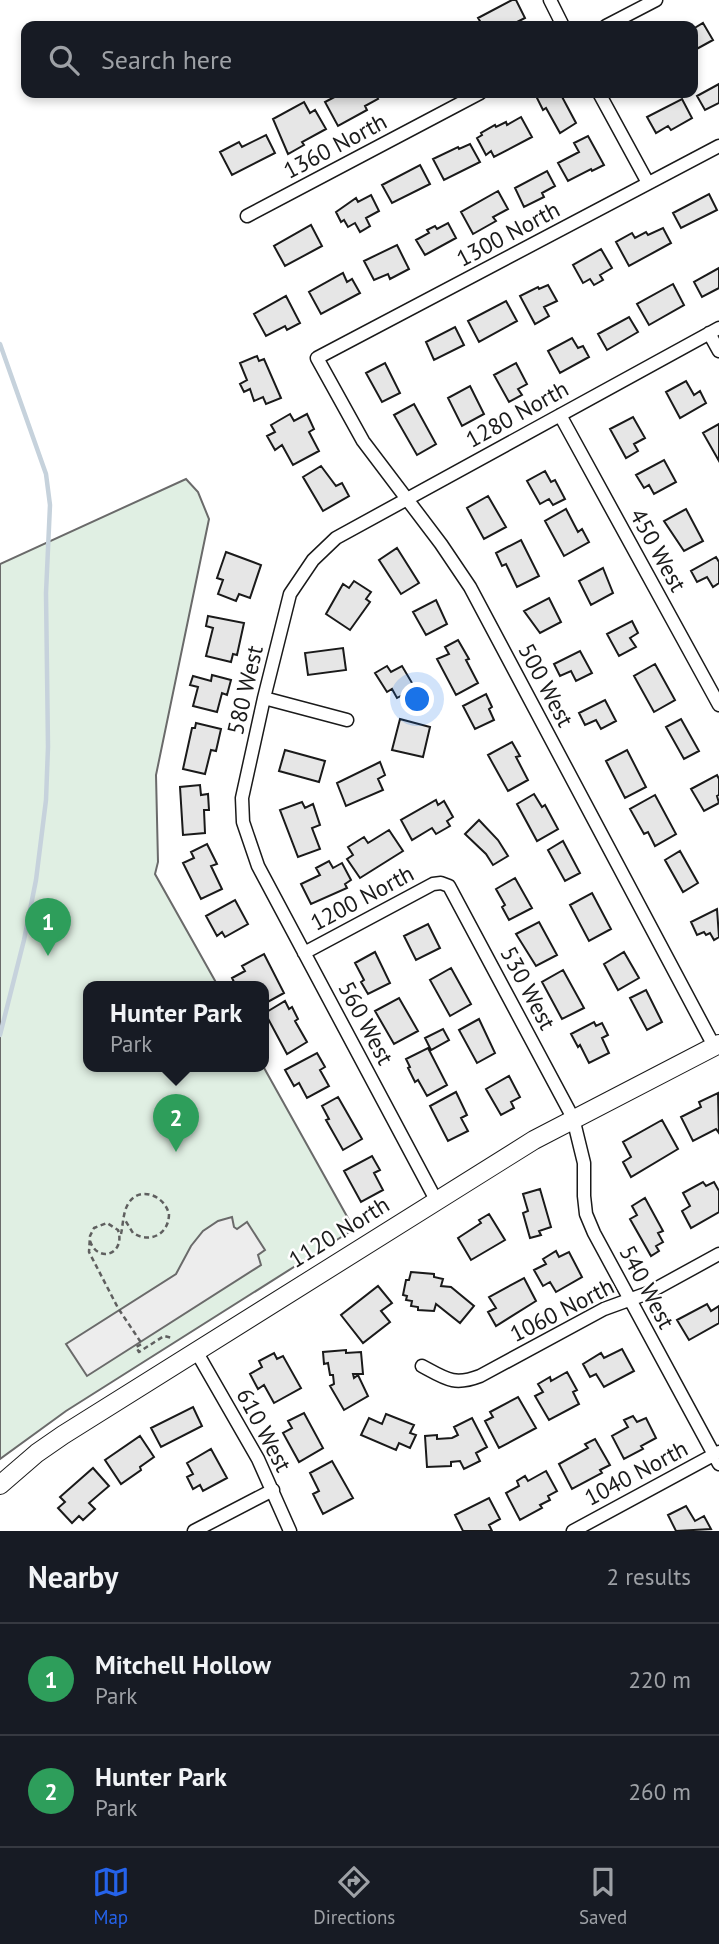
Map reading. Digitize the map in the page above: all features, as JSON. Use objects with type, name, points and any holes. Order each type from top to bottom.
[{"type":"street","points":[[550,0],[560,21]]},
{"type":"street","points":[[616,21],[656,0]]},
{"type":"street","name":"1360 North","points":[[247,216],[471,98]]},
{"type":"street","points":[[602,98],[649,183]]},
{"type":"street","name":"1300 North","points":[[317,358],[719,146]]},
{"type":"street","points":[[714,331],[719,352]]},
{"type":"street","name":"1280 North","points":[[336,538],[714,331]]},
{"type":"street","name":"500 West","points":[[317,358],[355,430],[470,587],[717,1045]]},
{"type":"street","name":"450 West","points":[[560,415],[719,705]]},
{"type":"street","name":"580 West","points":[[258,866],[243,821],[242,798],[264,698],[290,594],[313,560],[336,538]]},
{"type":"street","points":[[264,698],[347,720]]},
{"type":"street","name":"560 West","points":[[258,866],[436,1200]]},
{"type":"street","name":"1200 North","points":[[304,953],[433,884],[440,883]]},
{"type":"street","name":"530 West","points":[[440,883],[449,886],[573,1118]]},
{"type":"street","name":"1120 North","points":[[0,1485],[55,1441],[436,1200],[573,1118],[717,1045]]},
{"type":"street","name":"540 West","points":[[573,1118],[584,1163],[586,1214],[594,1233],[717,1457]]},
{"type":"street","name":"1060 North","points":[[422,1366],[449,1381],[465,1382],[604,1309],[648,1293],[719,1254]]},
{"type":"street","name":"610 West","points":[[196,1351],[273,1490],[290,1531]]},
{"type":"street","name":"1040 North","points":[[573,1531],[717,1457]]},
{"type":"street","points":[[194,1531],[273,1490]]},
{"type":"path","points":[[90,1241],[95,1250],[106,1254],[117,1249],[125,1213],[130,1202],[144,1194],[160,1198],[169,1213],[161,1234],[149,1238],[133,1233],[125,1220]]},
{"type":"path","points":[[120,1237],[113,1226],[102,1223],[94,1228],[89,1252],[118,1308],[142,1344],[136,1348],[139,1352],[164,1336],[172,1338]]},
{"type":"green space","points":[[186,479],[198,492],[209,519],[156,775],[158,862],[155,874],[215,981],[83,981],[83,1072],[266,1072],[354,1229],[66,1411],[0,1459],[0,564]]},
{"type":"shaded area","points":[[232,1217],[237,1229],[247,1222],[265,1250],[258,1255],[261,1265],[87,1376],[66,1344],[176,1274],[191,1246],[203,1231],[218,1221]]},
{"type":"building","points":[[516,0],[525,18],[519,21],[480,21],[478,18]]},
{"type":"building","points":[[703,23],[713,40],[698,48],[698,26]]},
{"type":"building","points":[[719,84],[719,103],[705,110],[698,95]]},
{"type":"building","points":[[333,98],[378,99],[365,106],[367,110],[338,126],[325,102]]},
{"type":"building","points":[[537,98],[563,98],[576,123],[560,133],[546,108],[543,110]]},
{"type":"building","points":[[682,99],[692,118],[671,130],[668,126],[656,133],[647,117]]},
{"type":"building","points":[[304,102],[310,113],[315,110],[326,129],[302,142],[304,145],[288,154],[273,119]]},
{"type":"building","points":[[521,117],[532,137],[494,157],[491,151],[486,155],[477,138],[481,133],[495,125],[496,127],[506,122],[507,125]]},
{"type":"building","points":[[266,135],[275,153],[232,175],[220,152],[239,142],[242,147]]},
{"type":"building","points":[[588,136],[604,165],[568,181],[558,163],[579,152],[574,143]]},
{"type":"building","points":[[470,144],[480,162],[444,180],[433,159]]},
{"type":"building","points":[[420,165],[430,184],[392,203],[382,185]]},
{"type":"building","points":[[547,171],[555,186],[542,193],[544,197],[524,207],[515,188]]},
{"type":"building","points":[[498,191],[508,209],[493,217],[496,221],[473,234],[461,212]]},
{"type":"building","points":[[709,194],[717,210],[681,228],[673,213]]},
{"type":"building","points":[[371,195],[379,211],[366,218],[370,226],[360,232],[355,223],[348,227],[344,220],[341,222],[336,212],[356,198],[358,202]]},
{"type":"building","points":[[448,223],[456,238],[425,255],[416,240],[429,233],[427,230],[435,226],[437,229]]},
{"type":"building","points":[[311,225],[322,246],[285,266],[274,246]]},
{"type":"building","points":[[663,228],[671,243],[629,266],[616,242],[632,233],[635,238]]},
{"type":"building","points":[[397,245],[409,269],[390,279],[388,274],[374,280],[364,261]]},
{"type":"building","points":[[601,249],[612,268],[600,275],[603,280],[594,285],[590,279],[583,283],[573,265]]},
{"type":"building","points":[[719,268],[719,288],[702,297],[694,282]]},
{"type":"building","points":[[343,273],[347,282],[352,279],[360,293],[321,314],[309,292]]},
{"type":"building","points":[[673,284],[684,305],[649,325],[637,304]]},
{"type":"building","points":[[548,285],[557,301],[544,307],[549,316],[535,324],[520,296]]},
{"type":"building","points":[[286,296],[300,323],[287,330],[285,326],[266,336],[254,314]]},
{"type":"building","points":[[506,301],[517,321],[479,342],[468,321]]},
{"type":"building","points":[[629,317],[638,332],[607,350],[598,334]]},
{"type":"building","points":[[455,327],[464,345],[434,360],[426,342]]},
{"type":"building","points":[[572,338],[578,348],[583,346],[589,357],[560,373],[548,351]]},
{"type":"building","points":[[257,356],[259,361],[264,359],[281,398],[266,404],[263,397],[254,401],[250,389],[244,392],[240,384],[247,380],[240,363]]},
{"type":"building","points":[[385,363],[400,393],[382,402],[366,373]]},
{"type":"building","points":[[516,363],[527,384],[518,389],[522,395],[509,402],[494,375]]},
{"type":"building","points":[[686,381],[694,395],[700,391],[706,403],[680,418],[666,392]]},
{"type":"building","points":[[470,386],[484,414],[462,426],[448,398]]},
{"type":"building","points":[[414,404],[436,444],[417,455],[394,415]]},
{"type":"building","points":[[290,414],[294,421],[307,414],[314,429],[309,432],[319,451],[293,465],[282,445],[275,450],[267,436],[275,432],[271,425]]},
{"type":"building","points":[[633,417],[645,438],[634,444],[638,451],[626,458],[610,429]]},
{"type":"building","points":[[719,424],[719,461],[703,433]]},
{"type":"building","points":[[664,460],[676,482],[654,494],[649,485],[644,488],[636,475]]},
{"type":"building","points":[[321,466],[336,486],[342,483],[349,496],[323,511],[303,477]]},
{"type":"building","points":[[545,471],[551,482],[555,480],[565,499],[553,505],[549,499],[540,504],[527,481]]},
{"type":"building","points":[[488,496],[506,527],[484,539],[467,508]]},
{"type":"building","points":[[566,509],[578,532],[582,529],[589,542],[564,556],[545,521]]},
{"type":"building","points":[[686,509],[703,541],[684,551],[664,521]]},
{"type":"building","points":[[521,540],[539,576],[517,587],[506,564],[502,566],[496,553]]},
{"type":"building","points":[[397,548],[419,583],[401,594],[379,560]]},
{"type":"building","points":[[226,552],[261,565],[250,598],[239,594],[236,601],[218,594],[223,580],[217,578]]},
{"type":"building","points":[[716,557],[719,562],[719,583],[713,587],[707,577],[697,582],[691,571]]},
{"type":"building","points":[[603,568],[613,593],[591,605],[579,581]]},
{"type":"building","points":[[354,581],[371,592],[366,599],[370,602],[350,630],[326,614],[343,584],[349,588]]},
{"type":"building","points":[[549,598],[561,622],[540,633],[524,611]]},
{"type":"building","points":[[436,600],[447,624],[426,635],[413,612]]},
{"type":"building","points":[[208,616],[244,623],[237,655],[233,654],[231,662],[206,656],[213,628],[206,626]]},
{"type":"building","points":[[632,621],[638,633],[630,638],[636,647],[619,656],[607,634]]},
{"type":"building","points":[[458,640],[478,683],[456,695],[437,659],[449,654],[445,647]]},
{"type":"building","points":[[343,648],[346,670],[308,675],[305,653]]},
{"type":"building","points":[[580,651],[592,673],[576,681],[571,671],[560,676],[554,664]]},
{"type":"building","points":[[655,664],[675,700],[654,712],[634,676]]},
{"type":"building","points":[[387,666],[391,672],[402,666],[415,688],[397,698],[392,689],[387,692],[375,673]]},
{"type":"building","points":[[212,675],[231,680],[227,695],[222,693],[217,712],[193,706],[198,687],[190,685],[193,676],[211,681]]},
{"type":"building","points":[[486,694],[494,720],[475,729],[463,706]]},
{"type":"building","points":[[605,700],[616,721],[601,729],[596,720],[585,725],[579,713]]},
{"type":"building","points":[[400,719],[430,727],[423,757],[392,750]]},
{"type":"building","points":[[681,719],[699,751],[684,759],[666,727]]},
{"type":"building","points":[[196,723],[221,729],[216,751],[211,750],[205,774],[183,769],[192,728],[195,728]]},
{"type":"building","points":[[512,742],[520,756],[516,757],[528,780],[508,791],[488,755]]},
{"type":"building","points":[[285,750],[325,761],[319,782],[279,771]]},
{"type":"building","points":[[627,750],[646,787],[625,798],[606,761]]},
{"type":"building","points":[[380,762],[385,775],[378,779],[383,790],[346,806],[337,783]]},
{"type":"building","points":[[717,775],[719,803],[704,811],[691,789]]},
{"type":"building","points":[[200,785],[201,795],[208,794],[209,810],[204,810],[205,833],[183,835],[180,787]]},
{"type":"building","points":[[534,794],[542,807],[545,805],[558,829],[537,841],[517,804]]},
{"type":"building","points":[[655,795],[676,834],[655,846],[648,832],[644,834],[630,809]]},
{"type":"building","points":[[436,800],[438,805],[444,801],[453,817],[447,821],[450,826],[436,834],[432,828],[412,840],[401,820]]},
{"type":"building","points":[[302,802],[305,808],[313,804],[320,825],[312,828],[320,849],[298,857],[280,810]]},
{"type":"building","points":[[479,820],[498,840],[508,856],[493,865],[486,854],[465,834]]},
{"type":"building","points":[[389,830],[403,851],[360,878],[347,859],[353,855],[348,847],[364,837],[368,843]]},
{"type":"building","points":[[563,841],[580,873],[565,881],[548,850]]},
{"type":"building","points":[[207,844],[217,864],[211,866],[222,889],[201,899],[183,863],[194,858],[191,852]]},
{"type":"building","points":[[680,851],[698,883],[683,892],[665,860]]},
{"type":"building","points":[[329,861],[333,868],[342,863],[351,880],[345,884],[347,888],[311,904],[301,884],[320,875],[316,868]]},
{"type":"building","points":[[515,878],[532,908],[509,920],[502,907],[505,905],[496,889]]},
{"type":"building","points":[[592,893],[611,929],[589,941],[570,905]]},
{"type":"building","points":[[235,900],[248,924],[225,937],[222,932],[217,936],[206,916]]},
{"type":"building","points":[[717,909],[719,937],[714,940],[710,933],[706,935],[704,932],[697,935],[691,922]]},
{"type":"building","points":[[539,922],[557,955],[536,966],[516,934]]},
{"type":"building","points":[[428,924],[440,948],[416,960],[404,936]]},
{"type":"building","points":[[375,952],[390,983],[368,994],[355,963]]},
{"type":"building","points":[[624,952],[639,978],[618,990],[604,964]]},
{"type":"building","points":[[264,954],[284,993],[269,1001],[269,981],[234,981],[232,978],[245,971],[242,966]]},
{"type":"building","points":[[451,968],[471,1004],[450,1016],[430,980]]},
{"type":"building","points":[[563,970],[584,1008],[562,1019],[542,982]]},
{"type":"building","points":[[646,990],[662,1022],[647,1030],[630,998]]},
{"type":"building","points":[[399,998],[418,1031],[394,1044],[375,1011]]},
{"type":"building","points":[[285,1001],[289,1009],[292,1007],[298,1019],[295,1021],[307,1042],[287,1054],[269,1020],[269,1011]]},
{"type":"building","points":[[479,1019],[495,1053],[477,1063],[459,1030]]},
{"type":"building","points":[[594,1022],[596,1026],[602,1023],[608,1035],[602,1038],[609,1053],[589,1063],[571,1034]]},
{"type":"building","points":[[443,1029],[449,1040],[431,1050],[425,1038]]},
{"type":"building","points":[[428,1048],[447,1085],[427,1096],[418,1080],[415,1082],[406,1059]]},
{"type":"building","points":[[317,1053],[325,1067],[320,1070],[329,1086],[307,1098],[299,1083],[294,1086],[285,1070]]},
{"type":"building","points":[[509,1076],[520,1097],[511,1102],[514,1108],[501,1115],[486,1089]]},
{"type":"building","points":[[456,1092],[467,1115],[461,1118],[468,1131],[448,1141],[430,1106]]},
{"type":"building","points":[[718,1093],[719,1133],[716,1129],[693,1141],[681,1117],[701,1107],[699,1102]]},
{"type":"building","points":[[338,1097],[362,1139],[343,1150],[326,1120],[329,1119],[322,1106]]},
{"type":"building","points":[[662,1120],[678,1149],[631,1177],[623,1162],[631,1157],[623,1142]]},
{"type":"building","points":[[372,1156],[380,1170],[374,1173],[383,1190],[361,1202],[344,1171]]},
{"type":"building","points":[[703,1182],[706,1186],[714,1182],[719,1191],[719,1212],[691,1228],[682,1211],[690,1206],[683,1193]]},
{"type":"building","points":[[540,1189],[551,1227],[539,1231],[541,1235],[530,1238],[523,1213],[528,1211],[523,1194]]},
{"type":"building","points":[[645,1198],[663,1231],[658,1233],[663,1242],[656,1246],[659,1251],[651,1256],[630,1219],[637,1215],[632,1206]]},
{"type":"building","points":[[489,1214],[505,1240],[471,1260],[458,1238],[481,1223],[479,1220]]},
{"type":"building","points":[[556,1251],[559,1257],[569,1252],[582,1277],[556,1292],[550,1282],[543,1286],[534,1270],[546,1264],[543,1259]]},
{"type":"building","points":[[411,1272],[434,1274],[434,1277],[443,1279],[441,1286],[451,1287],[474,1306],[460,1323],[436,1304],[434,1311],[418,1310],[418,1307],[411,1306],[412,1301],[406,1300],[407,1296],[403,1295]]},
{"type":"building","points":[[524,1278],[536,1301],[496,1326],[488,1312],[496,1308],[489,1297]]},
{"type":"building","points":[[378,1286],[392,1303],[381,1311],[390,1322],[363,1343],[341,1315]]},
{"type":"building","points":[[707,1304],[711,1311],[719,1306],[719,1323],[689,1340],[677,1320]]},
{"type":"building","points":[[622,1349],[634,1371],[604,1387],[596,1374],[590,1377],[583,1364],[601,1353],[604,1358]]},
{"type":"building","points":[[346,1350],[346,1353],[361,1352],[363,1374],[353,1374],[354,1378],[358,1375],[368,1396],[344,1410],[330,1386],[334,1384],[333,1375],[330,1375],[328,1363],[324,1364],[323,1352]]},
{"type":"building","points":[[274,1353],[277,1359],[283,1356],[301,1388],[274,1403],[264,1385],[258,1389],[250,1374],[262,1367],[259,1361]]},
{"type":"building","points":[[567,1372],[577,1390],[573,1392],[579,1404],[549,1420],[535,1396],[543,1392],[538,1384],[550,1377],[551,1381]]},
{"type":"building","points":[[518,1397],[536,1428],[499,1448],[485,1421],[493,1417],[490,1412]]},
{"type":"building","points":[[193,1407],[202,1426],[161,1447],[151,1428]]},
{"type":"building","points":[[304,1413],[323,1448],[299,1462],[283,1433],[292,1428],[288,1421]]},
{"type":"building","points":[[386,1414],[414,1425],[410,1433],[416,1435],[410,1448],[399,1443],[396,1450],[361,1435],[369,1418],[382,1424]]},
{"type":"building","points":[[633,1416],[637,1422],[646,1418],[656,1438],[624,1459],[612,1436],[628,1427],[624,1420]]},
{"type":"building","points":[[472,1418],[487,1447],[476,1453],[480,1461],[464,1469],[460,1461],[451,1462],[451,1466],[427,1467],[425,1436],[437,1435],[437,1439],[452,1438],[458,1435],[454,1427]]},
{"type":"building","points":[[140,1436],[154,1457],[121,1484],[105,1460]]},
{"type":"building","points":[[595,1439],[610,1465],[600,1470],[602,1473],[572,1489],[559,1464],[588,1448],[585,1444]]},
{"type":"building","points":[[211,1449],[227,1478],[203,1491],[200,1485],[193,1489],[187,1477],[193,1474],[187,1463]]},
{"type":"building","points":[[332,1461],[353,1498],[323,1514],[313,1494],[319,1491],[310,1473]]},
{"type":"building","points":[[93,1468],[109,1486],[89,1503],[95,1509],[83,1520],[79,1516],[72,1523],[58,1508],[65,1502],[60,1497]]},
{"type":"building","points":[[546,1471],[557,1491],[548,1496],[550,1500],[540,1505],[542,1508],[520,1520],[506,1493],[519,1486],[517,1481],[525,1476],[528,1481]]},
{"type":"building","points":[[489,1498],[500,1519],[489,1525],[492,1531],[463,1531],[455,1515]]},
{"type":"building","points":[[686,1506],[695,1521],[704,1516],[711,1529],[676,1531],[668,1515]]},
{"type":"waterway","points":[[0,344],[46,474],[50,505],[46,593],[46,800],[36,880],[0,1035]]},
{"type":"place","name":"Mitchell Hollow","points":[[48,956]]},
{"type":"place","name":"Hunter Park","points":[[176,1152]]}]
